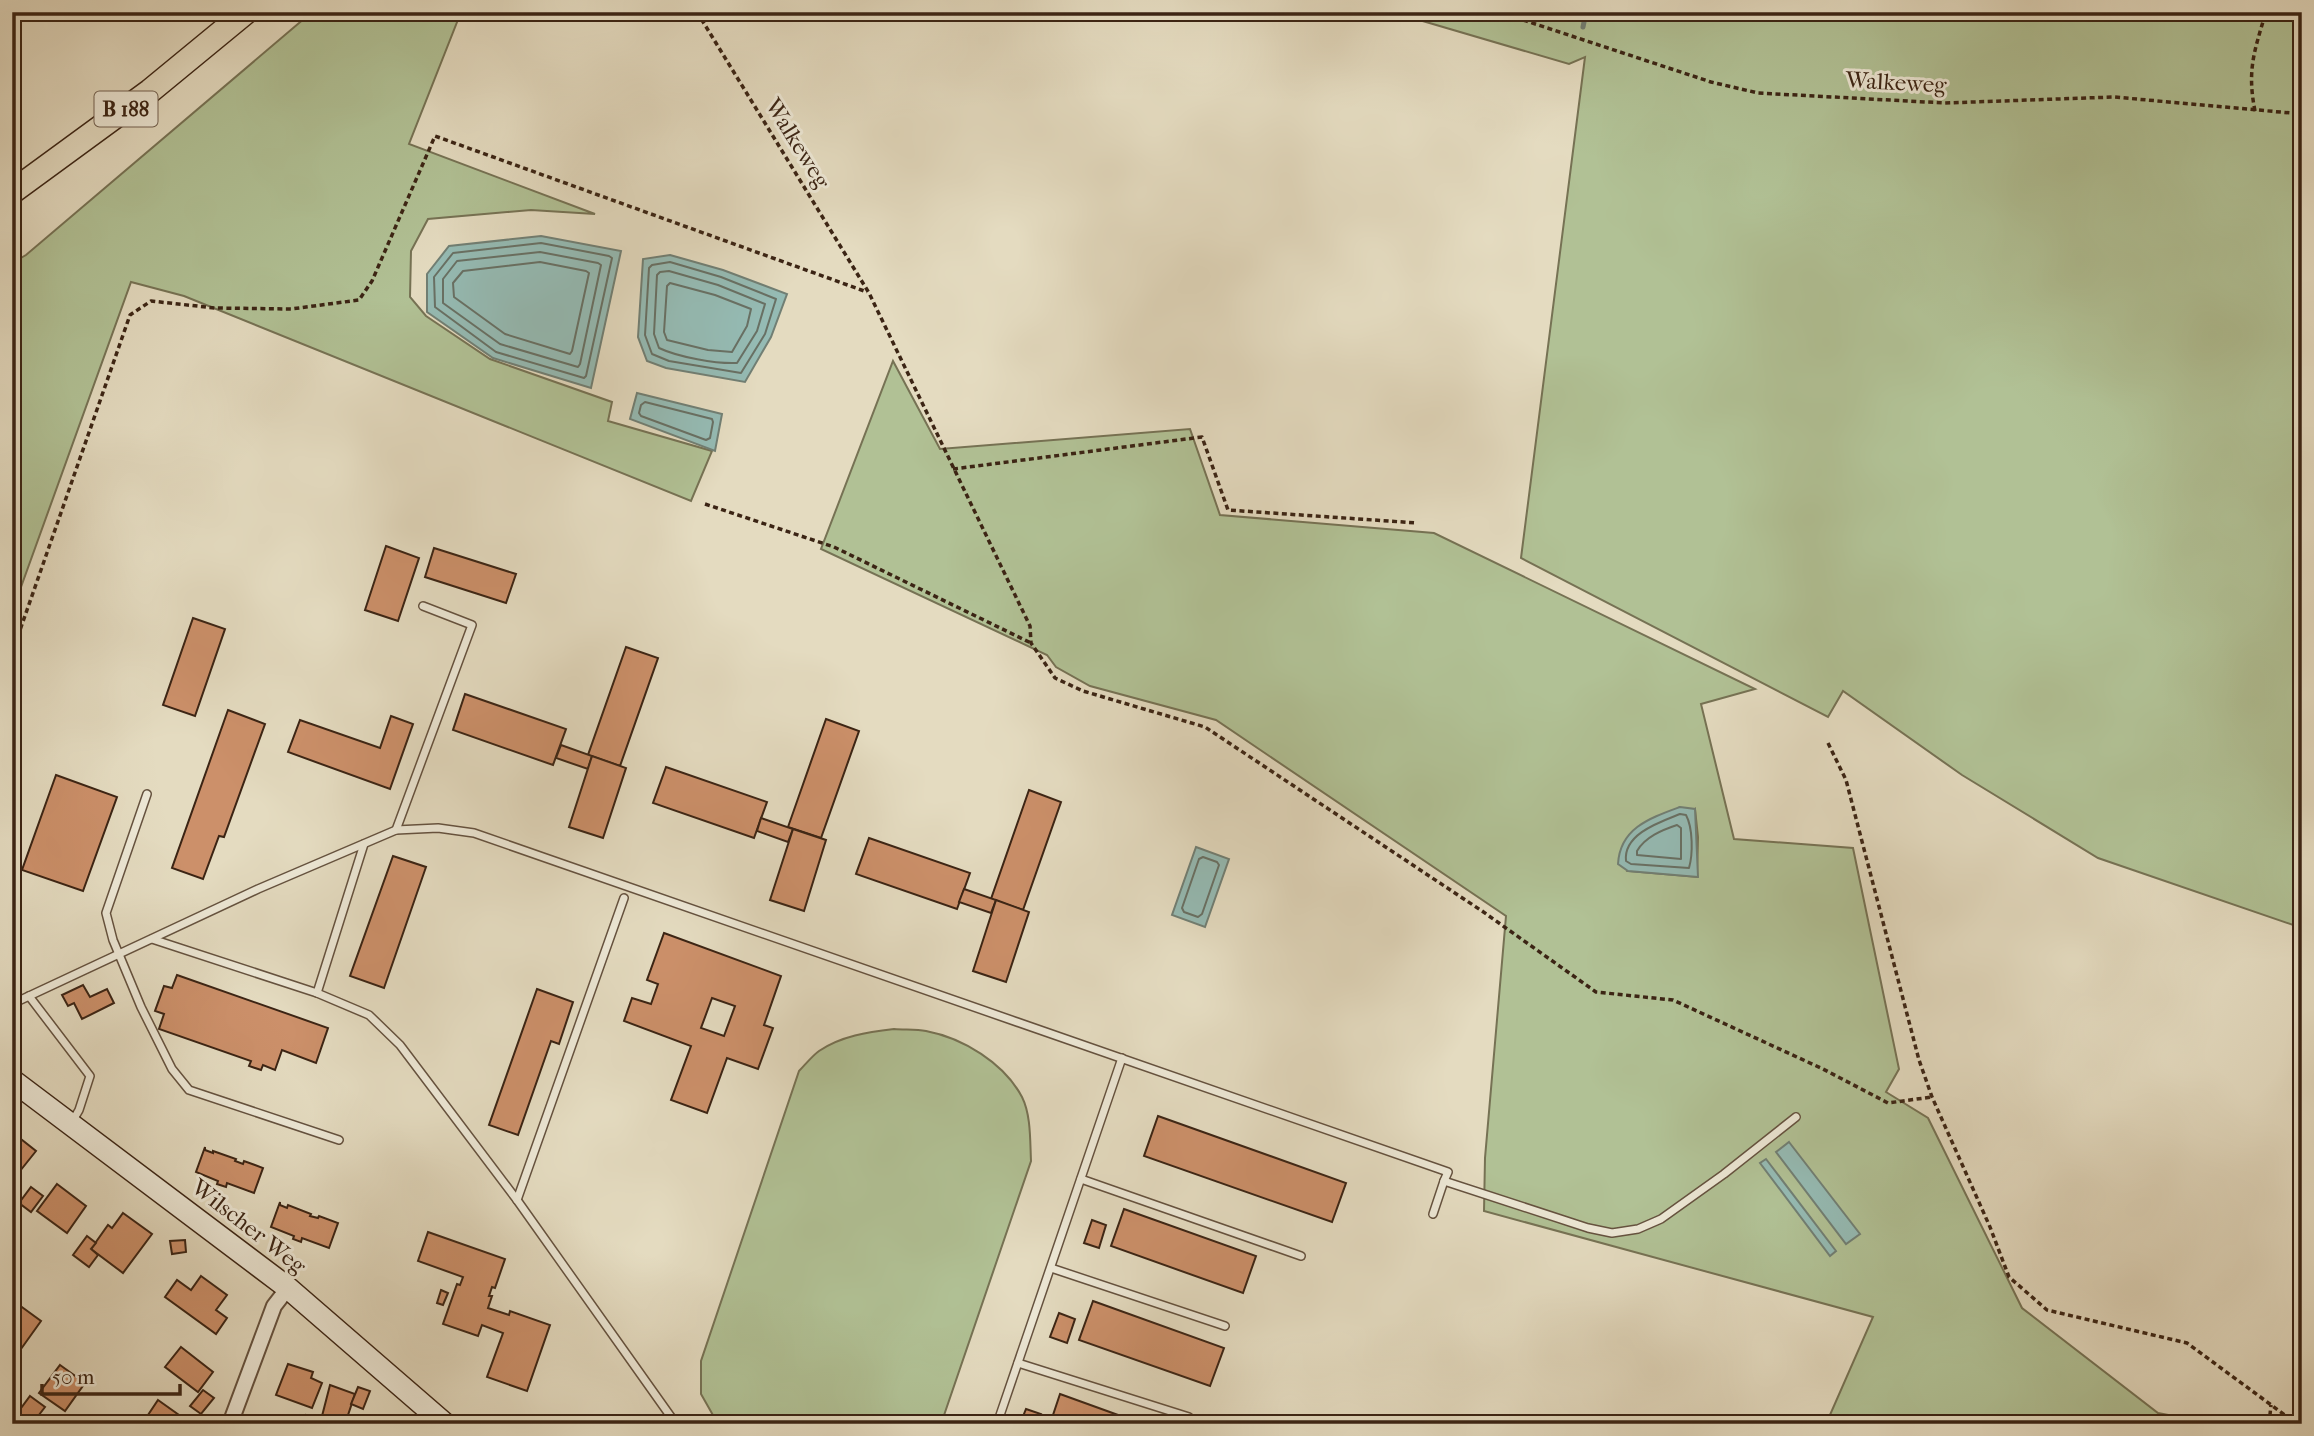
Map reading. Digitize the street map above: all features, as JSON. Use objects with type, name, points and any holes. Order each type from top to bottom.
[{"type":"main road","name":"B 188","points":[[12,192],[150,91],[246,12]]},
{"type":"street","name":"Wilscher Weg","points":[[12,1080],[288,1288],[445,1424]]},
{"type":"street","points":[[230,1424],[275,1306],[288,1288]]},
{"type":"lane","points":[[396,830],[472,625],[423,606]]},
{"type":"lane","points":[[147,794],[106,913],[113,940],[141,1007],[172,1069],[189,1090],[339,1140]]},
{"type":"lane","points":[[12,1004],[313,865],[396,830],[438,828],[474,833],[1448,1172],[1433,1214]]},
{"type":"lane","points":[[317,993],[364,844]]},
{"type":"lane","points":[[517,1200],[624,898]]},
{"type":"lane","points":[[151,939],[317,993],[369,1015],[400,1045],[517,1200],[676,1424]]},
{"type":"lane","points":[[29,996],[90,1076],[79,1110],[71,1123]]},
{"type":"lane","points":[[997,1424],[1122,1058]]},
{"type":"lane","points":[[1444,1181],[1588,1228],[1612,1233],[1638,1229],[1679,1208],[1796,1117]]},
{"type":"lane","points":[[1081,1179],[1301,1256]]},
{"type":"lane","points":[[1051,1268],[1225,1326]]},
{"type":"lane","points":[[1018,1363],[1189,1417]]},
{"type":"path","name":"Walkeweg","points":[[697,12],[869,293],[1030,626],[1031,643]]},
{"type":"path","name":"Walkeweg","points":[[1499,12],[1711,82],[1758,93],[1945,103],[2114,97],[2302,114]]},
{"type":"path","points":[[2255,111],[2251,93],[2252,60],[2265,15],[2281,12]]},
{"type":"path","points":[[12,653],[130,315],[150,301],[215,308],[291,309],[359,300],[372,281],[435,136],[869,293]]},
{"type":"path","points":[[953,469],[1202,437],[1228,510],[1417,523]]},
{"type":"path","points":[[705,504],[834,547],[1031,643],[1055,678],[1083,691],[1205,727],[1482,911],[1596,992],[1673,1000],[1888,1102],[1932,1097]]},
{"type":"path","points":[[1828,743],[1846,780],[1919,1060],[1932,1097],[1990,1227],[2009,1277],[2048,1310],[2187,1343],[2297,1424]]},
{"type":"path","points":[[2269,1424],[2271,1405]]},
{"type":"green space","points":[[312,12],[461,12],[409,144],[595,214],[531,210],[428,219],[411,251],[410,297],[426,316],[490,359],[612,402],[608,421],[712,451],[691,501],[184,296],[131,282],[12,612],[12,263],[26,255]]},
{"type":"green space","points":[[1392,12],[2302,12],[2302,928],[2098,858],[1962,775],[1843,691],[1828,717],[1521,558],[1585,57],[1569,64]]},
{"type":"green space","points":[[893,361],[940,449],[1190,429],[1220,515],[1434,533],[1755,689],[1701,704],[1734,839],[1853,848],[1899,1069],[1886,1092],[1928,1118],[2022,1308],[2158,1413],[2215,1424],[1826,1424],[1873,1317],[1484,1211],[1485,1158],[1506,916],[1216,720],[1090,686],[1056,667],[1047,655],[821,549]],"holes":[[[1695,809],[1698,837],[1697,877],[1628,871]]]},
{"type":"green space","points":[[894,1029],[940,1034],[981,1054],[1005,1073],[1014,1085],[1025,1104],[1029,1120],[1031,1161],[941,1424],[718,1424],[701,1394],[701,1361],[799,1071],[816,1053],[836,1042],[865,1033]]},
{"type":"water","points":[[541,236],[621,251],[591,388],[493,358],[427,312],[427,274],[449,246]]},
{"type":"water","points":[[670,255],[723,270],[787,294],[771,337],[745,382],[666,368],[647,361],[638,337],[643,259]]},
{"type":"water","points":[[637,393],[722,414],[715,451],[630,419]]},
{"type":"water","points":[[1680,807],[1695,809],[1698,877],[1628,871],[1618,864],[1624,841],[1638,826]]},
{"type":"water","points":[[1196,847],[1229,859],[1205,927],[1172,915]]},
{"type":"water","points":[[1789,1142],[1860,1234],[1846,1244],[1776,1152]]},
{"type":"water","points":[[1766,1159],[1836,1251],[1830,1256],[1760,1163]]},
{"type":"building","points":[[386,546],[419,558],[398,621],[365,610]]},
{"type":"building","points":[[434,548],[516,574],[506,603],[425,577]]},
{"type":"building","points":[[193,618],[225,629],[195,716],[163,705]]},
{"type":"building","points":[[626,647],[658,658],[620,766],[588,755]]},
{"type":"building","points":[[465,694],[566,729],[553,765],[453,730]]},
{"type":"building","points":[[228,710],[265,724],[224,837],[219,836],[203,879],[172,868]]},
{"type":"building","points":[[391,716],[413,724],[390,789],[288,752],[300,720],[380,748]]},
{"type":"building","points":[[826,719],[859,731],[821,838],[788,827]]},
{"type":"building","points":[[561,745],[592,756],[588,769],[556,758]]},
{"type":"building","points":[[592,756],[626,768],[603,838],[569,827]]},
{"type":"building","points":[[666,767],[767,802],[754,838],[653,803]]},
{"type":"building","points":[[56,775],[117,797],[83,891],[22,870]]},
{"type":"building","points":[[1029,790],[1061,802],[1023,910],[991,899]]},
{"type":"building","points":[[761,818],[793,829],[788,842],[757,831]]},
{"type":"building","points":[[793,829],[826,840],[804,911],[770,900]]},
{"type":"building","points":[[869,838],[970,873],[957,909],[856,874]]},
{"type":"building","points":[[393,856],[426,867],[384,988],[350,976]]},
{"type":"building","points":[[964,889],[996,900],[991,913],[959,902]]},
{"type":"building","points":[[996,900],[1029,912],[1006,982],[973,971]]},
{"type":"building","points":[[664,933],[781,976],[764,1025],[773,1028],[758,1069],[727,1058],[707,1113],[671,1100],[691,1046],[624,1021],[632,998],[651,1004],[658,984],[647,980]],"holes":[[[712,998],[735,1006],[724,1036],[701,1028]]]},
{"type":"building","points":[[177,975],[328,1028],[316,1063],[282,1050],[275,1070],[263,1065],[261,1070],[249,1066],[251,1061],[159,1029],[164,1014],[155,1011],[164,986],[172,988]]},
{"type":"building","points":[[83,985],[90,997],[107,989],[114,1003],[82,1019],[74,1003],[68,1006],[62,995]]},
{"type":"building","points":[[537,989],[573,1002],[559,1044],[551,1041],[518,1135],[489,1125]]},
{"type":"building","points":[[1158,1116],[1346,1183],[1332,1222],[1144,1156]]},
{"type":"building","points":[[12,1132],[36,1151],[12,1181]]},
{"type":"building","points":[[205,1147],[205,1150],[236,1159],[235,1161],[243,1164],[244,1161],[263,1168],[254,1193],[227,1183],[226,1187],[217,1184],[218,1181],[196,1172]]},
{"type":"building","points":[[57,1184],[86,1206],[67,1233],[37,1211]]},
{"type":"building","points":[[31,1187],[43,1196],[31,1212],[19,1203]]},
{"type":"building","points":[[280,1202],[280,1205],[287,1208],[288,1205],[311,1214],[310,1216],[319,1216],[338,1223],[329,1248],[302,1238],[301,1242],[293,1239],[294,1236],[271,1227]]},
{"type":"building","points":[[1124,1209],[1256,1256],[1243,1293],[1111,1246]]},
{"type":"building","points":[[123,1213],[152,1234],[123,1273],[91,1249],[108,1225],[112,1228]]},
{"type":"building","points":[[1092,1220],[1106,1225],[1099,1248],[1084,1243]]},
{"type":"building","points":[[428,1232],[505,1259],[495,1288],[492,1287],[488,1308],[509,1315],[510,1311],[550,1325],[527,1391],[487,1377],[503,1333],[482,1325],[478,1336],[443,1324],[457,1284],[460,1285],[463,1277],[418,1261]]},
{"type":"building","points":[[87,1236],[96,1243],[91,1249],[98,1255],[89,1267],[73,1255]]},
{"type":"building","points":[[185,1240],[186,1252],[172,1254],[170,1241]]},
{"type":"building","points":[[201,1276],[227,1295],[216,1310],[227,1318],[216,1334],[165,1297],[177,1280],[191,1290]]},
{"type":"building","points":[[441,1290],[448,1293],[443,1305],[437,1303]]},
{"type":"building","points":[[1093,1301],[1224,1348],[1210,1386],[1079,1340]]},
{"type":"building","points":[[15,1302],[41,1321],[21,1349],[12,1343],[12,1305]]},
{"type":"building","points":[[1059,1313],[1075,1319],[1067,1343],[1050,1337]]},
{"type":"building","points":[[181,1347],[213,1372],[198,1392],[165,1367]]},
{"type":"building","points":[[288,1364],[313,1372],[311,1378],[322,1383],[312,1408],[276,1395]]},
{"type":"building","points":[[60,1365],[85,1383],[65,1411],[39,1393]]},
{"type":"building","points":[[330,1385],[355,1394],[345,1424],[331,1424],[321,1420]]},
{"type":"building","points":[[358,1387],[370,1391],[363,1409],[351,1404]]},
{"type":"building","points":[[203,1390],[214,1398],[201,1414],[190,1406]]},
{"type":"building","points":[[1060,1394],[1143,1424],[1050,1424]]},
{"type":"building","points":[[30,1396],[45,1407],[32,1424],[20,1424],[13,1419]]},
{"type":"building","points":[[158,1400],[186,1420],[183,1424],[142,1424]]},
{"type":"building","points":[[1026,1409],[1041,1414],[1037,1424],[1020,1424]]},
{"type":"building","points":[[306,1415],[319,1420],[317,1424],[303,1424]]},
{"type":"waterway","points":[[1583,27],[1586,12]]}]
